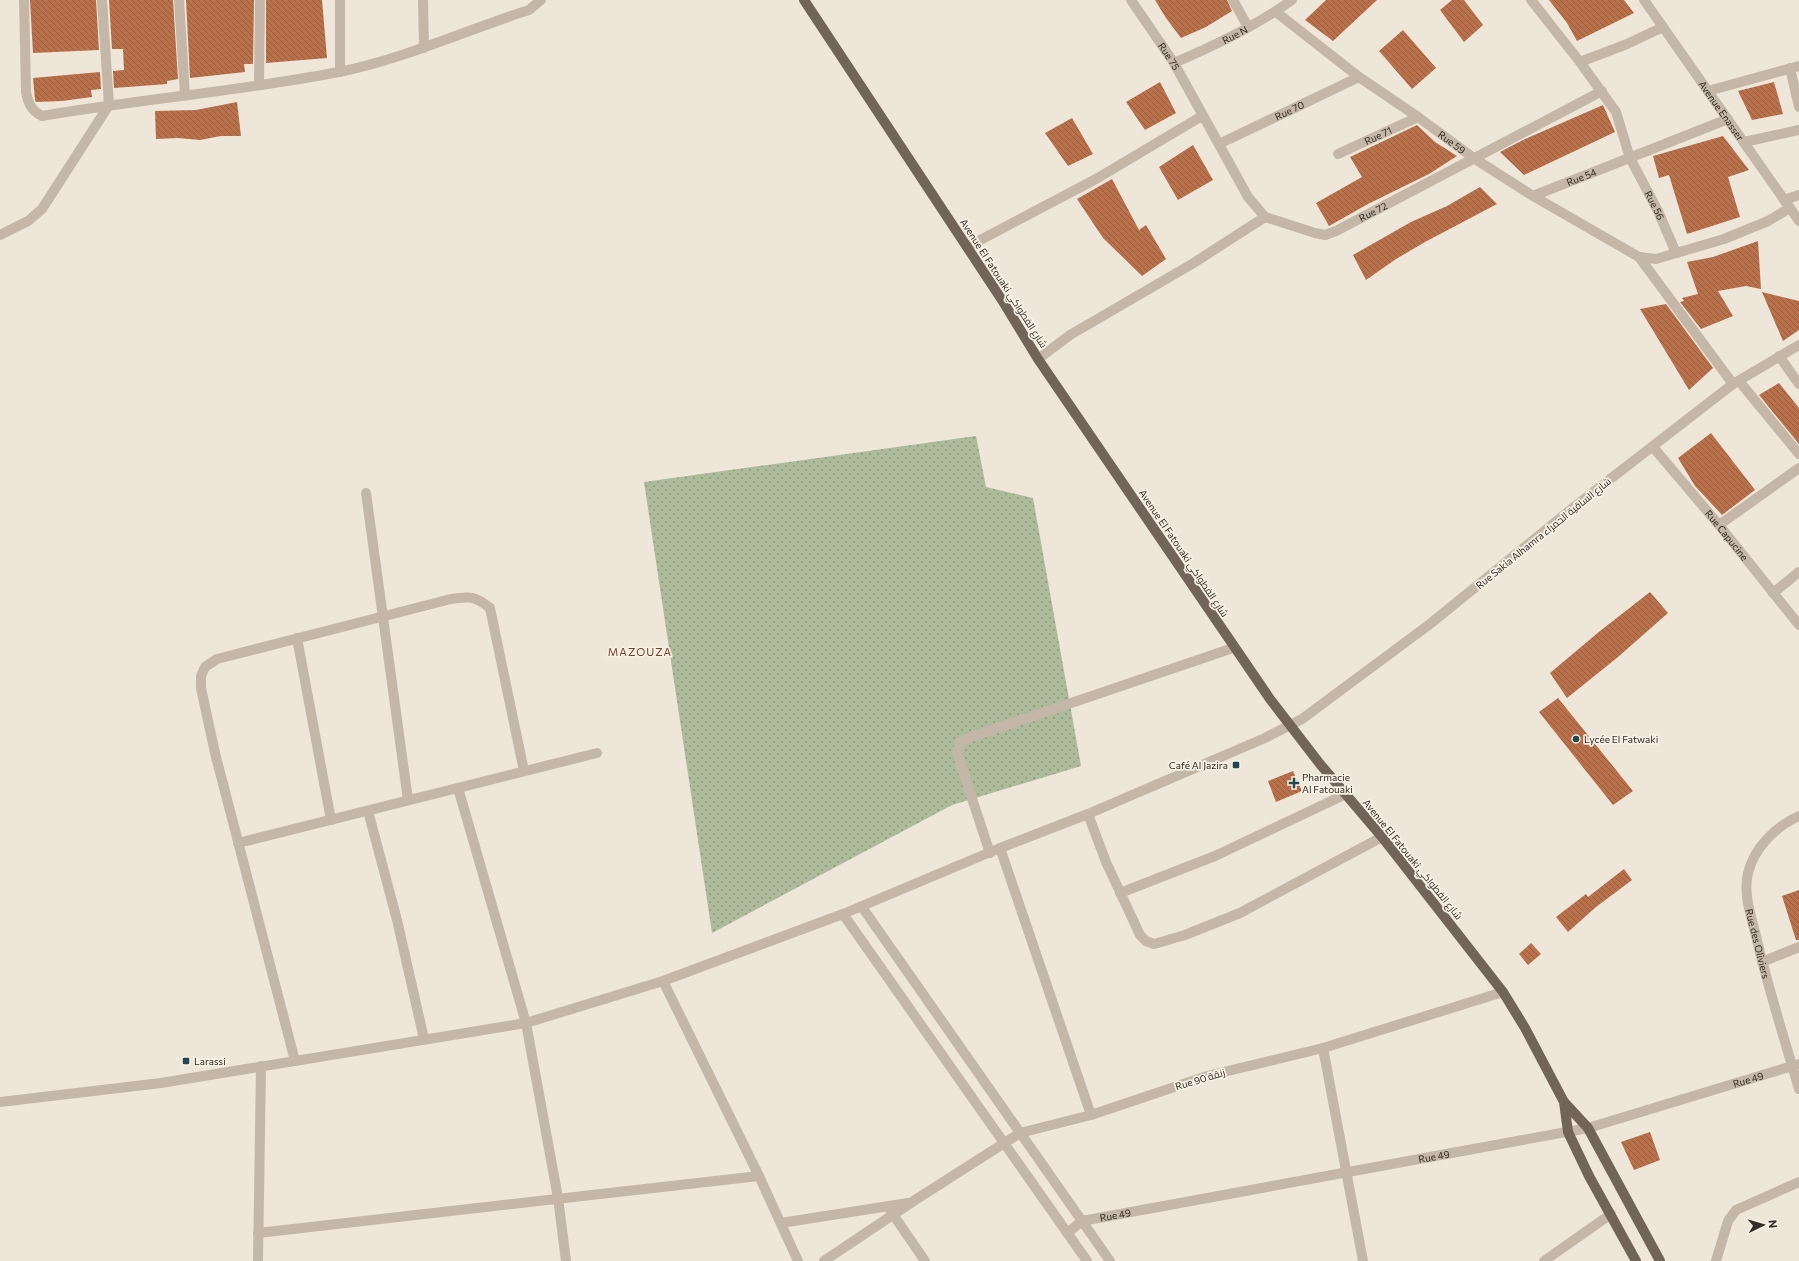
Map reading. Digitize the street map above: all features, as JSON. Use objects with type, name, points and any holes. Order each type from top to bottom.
[{"type":"main road","name":"Avenue El Fatouaki شارع الفطواكي","points":[[804,0],[967,247],[1038,359],[1234,648],[1290,726],[1382,837],[1503,992],[1525,1028],[1564,1102],[1588,1128],[1660,1261]]},
{"type":"main road","name":"Avenue El Fatouaki شارع الفطواكي","points":[[1564,1102],[1568,1132],[1589,1176],[1636,1261]]},
{"type":"street","points":[[24,0],[27,102],[34,112],[42,116],[340,72],[424,48],[529,10],[541,0]]},
{"type":"street","points":[[0,235],[28,221],[42,209],[109,105],[102,0]]},
{"type":"street","points":[[180,0],[185,95]]},
{"type":"street","points":[[260,0],[260,85]]},
{"type":"street","points":[[340,0],[340,72]]},
{"type":"street","points":[[424,0],[424,48]]},
{"type":"street","name":"Rue 75","points":[[1131,0],[1174,63],[1248,197],[1265,217]]},
{"type":"street","points":[[1233,0],[1248,27]]},
{"type":"street","name":"Rue N","points":[[1174,63],[1205,50],[1276,12],[1292,0]]},
{"type":"street","name":"Rue 56","points":[[1531,0],[1580,62],[1616,112],[1630,158],[1658,210],[1676,253]]},
{"type":"street","name":"Avenue Enasser","points":[[1644,0],[1799,221]]},
{"type":"street","name":"Rue 59","points":[[1276,12],[1359,77],[1418,117],[1475,159],[1533,196],[1639,257]]},
{"type":"street","points":[[1580,62],[1627,44],[1663,27]]},
{"type":"street","points":[[1708,91],[1794,67],[1799,106]]},
{"type":"street","name":"Rue 70","points":[[1219,144],[1359,77]]},
{"type":"street","name":"Rue 72","points":[[1265,217],[1325,235],[1475,159],[1602,91]]},
{"type":"street","points":[[967,247],[1096,179],[1202,116]]},
{"type":"street","name":"Rue 71","points":[[1338,154],[1418,117]]},
{"type":"street","name":"Rue 54","points":[[1533,196],[1728,119]]},
{"type":"street","points":[[1744,142],[1799,130]]},
{"type":"street","points":[[1639,257],[1656,259],[1724,239],[1768,221],[1799,195]]},
{"type":"street","points":[[1038,359],[1070,335],[1192,264],[1265,217]]},
{"type":"street","points":[[1639,257],[1736,383],[1799,454]]},
{"type":"street","name":"Rue Sakia Alhamra شارع الساقية الحمراء","points":[[0,1102],[160,1083],[526,1023],[663,981],[862,907],[1000,848],[1088,814],[1290,726],[1302,719],[1430,624],[1569,511],[1736,383],[1799,345]]},
{"type":"street","points":[[1779,356],[1799,384]]},
{"type":"street","name":"Rue Capucine","points":[[1653,447],[1799,625]]},
{"type":"street","points":[[1718,525],[1799,468]]},
{"type":"street","points":[[366,493],[408,800]]},
{"type":"street","points":[[1773,593],[1799,572]]},
{"type":"street","points":[[295,1061],[215,753],[201,688],[201,676],[205,667],[217,659],[451,599],[468,597],[479,599],[490,608],[524,771]]},
{"type":"street","points":[[297,638],[331,820]]},
{"type":"street","points":[[990,853],[957,753],[960,743],[968,738],[1234,648]]},
{"type":"street","points":[[238,843],[597,753]]},
{"type":"street","points":[[458,788],[526,1023],[558,1198],[566,1261]]},
{"type":"street","points":[[1120,893],[1215,856],[1346,794]]},
{"type":"street","points":[[368,810],[397,920],[424,1039]]},
{"type":"street","points":[[1088,814],[1120,893],[1140,935],[1150,943],[1160,943],[1186,935],[1240,913],[1382,837]]},
{"type":"street","name":"Rue des Oliviers","points":[[1799,816],[1790,820],[1766,841],[1751,862],[1748,874],[1748,901],[1762,962],[1796,1066],[1799,1089]]},
{"type":"street","points":[[1000,848],[1091,1114]]},
{"type":"street","points":[[862,907],[1110,1261]]},
{"type":"street","points":[[843,914],[1087,1261]]},
{"type":"street","points":[[1762,962],[1799,947]]},
{"type":"street","points":[[663,981],[759,1176],[798,1261]]},
{"type":"street","name":"Rue 90 زنقة","points":[[891,1211],[912,1202],[1020,1133],[1091,1114],[1207,1076],[1323,1048],[1503,992]]},
{"type":"street","points":[[1323,1048],[1363,1261]]},
{"type":"street","points":[[258,1261],[261,1066]]},
{"type":"street","name":"Rue 49","points":[[1067,1233],[1082,1221],[1346,1174],[1588,1128],[1796,1066]]},
{"type":"street","points":[[258,1233],[759,1176]]},
{"type":"street","points":[[1716,1261],[1728,1221],[1736,1210],[1799,1182]]},
{"type":"street","points":[[781,1223],[891,1211]]},
{"type":"street","points":[[824,1261],[891,1211]]},
{"type":"street","points":[[891,1211],[925,1261]]},
{"type":"street","points":[[1544,1261],[1611,1214]]},
{"type":"green space","points":[[976,436],[986,487],[1033,498],[1081,766],[952,805],[712,933],[644,482]]},
{"type":"building","points":[[30,0],[96,0],[99,50],[33,53]]},
{"type":"building","points":[[109,0],[173,0],[178,79],[167,81],[167,84],[114,88],[113,71],[124,70],[123,49],[112,49]]},
{"type":"building","points":[[186,0],[254,0],[253,64],[244,64],[245,72],[190,78]]},
{"type":"building","points":[[266,0],[322,0],[327,58],[266,63]]},
{"type":"building","points":[[1155,0],[1227,0],[1232,11],[1206,27],[1181,38]]},
{"type":"building","points":[[1326,0],[1377,0],[1333,41],[1305,20]]},
{"type":"building","points":[[1452,0],[1464,0],[1483,25],[1464,42],[1440,10]]},
{"type":"building","points":[[1549,0],[1624,0],[1634,13],[1577,41],[1567,23]]},
{"type":"building","points":[[1403,30],[1436,68],[1412,89],[1379,51]]},
{"type":"building","points":[[100,72],[101,89],[91,90],[92,97],[62,101],[36,102],[35,100],[33,78]]},
{"type":"building","points":[[1160,82],[1176,113],[1145,130],[1126,102]]},
{"type":"building","points":[[1774,82],[1783,114],[1752,120],[1738,91]]},
{"type":"building","points":[[237,102],[241,136],[221,136],[200,140],[178,138],[156,139],[155,111],[196,110]]},
{"type":"building","points":[[1603,105],[1615,132],[1524,175],[1500,152],[1523,140]]},
{"type":"building","points":[[1072,118],[1093,154],[1068,166],[1045,133]]},
{"type":"building","points":[[1417,125],[1435,142],[1457,156],[1429,174],[1368,204],[1329,226],[1316,203],[1362,177],[1350,157]]},
{"type":"building","points":[[1723,136],[1749,170],[1728,177],[1740,217],[1687,234],[1669,175],[1659,178],[1653,156]]},
{"type":"building","points":[[1193,145],[1213,180],[1178,200],[1159,167]]},
{"type":"building","points":[[1112,179],[1139,230],[1146,225],[1166,259],[1142,276],[1103,238],[1077,199]]},
{"type":"building","points":[[1480,187],[1497,204],[1425,242],[1396,259],[1366,280],[1353,255],[1411,222],[1447,206]]},
{"type":"building","points":[[1758,241],[1761,289],[1746,286],[1718,291],[1733,316],[1701,329],[1680,302],[1684,301],[1682,298],[1698,294],[1687,262],[1713,257]]},
{"type":"building","points":[[1762,292],[1799,301],[1799,330],[1783,341]]},
{"type":"building","points":[[1666,304],[1713,368],[1689,390],[1640,309]]},
{"type":"building","points":[[1779,383],[1799,408],[1799,444],[1759,395]]},
{"type":"building","points":[[1711,433],[1755,490],[1722,515],[1695,486],[1678,458]]},
{"type":"building","points":[[1650,592],[1668,613],[1618,657],[1567,698],[1550,673]]},
{"type":"building","points":[[1558,698],[1633,791],[1613,805],[1539,712]]},
{"type":"building","points":[[1293,771],[1302,791],[1276,802],[1268,781]]},
{"type":"building","points":[[1624,869],[1632,880],[1596,907],[1568,932],[1556,917],[1586,894],[1588,897]]},
{"type":"building","points":[[1799,890],[1799,940],[1796,940],[1782,896]]},
{"type":"building","points":[[1531,943],[1541,954],[1528,965],[1519,954]]},
{"type":"building","points":[[1650,1132],[1660,1160],[1634,1170],[1621,1142]]},
{"type":"place","name":"Lycée El Fatwaki","points":[[1576,739]]},
{"type":"place","name":"Café Al Jazira","points":[[1236,765]]},
{"type":"place","name":"Pharmacie Al Fatouaki","points":[[1294,783]]},
{"type":"place","name":"Larassi","points":[[186,1061]]},
{"type":"district","name":"MAZOUZA","points":[[640,651]]}]
